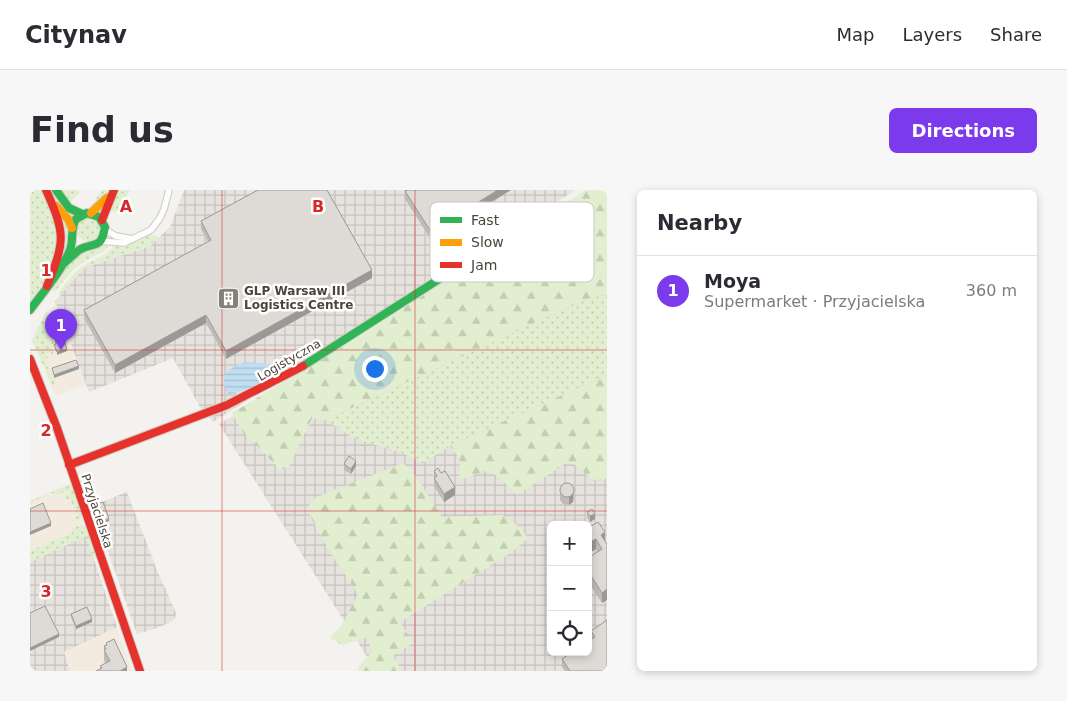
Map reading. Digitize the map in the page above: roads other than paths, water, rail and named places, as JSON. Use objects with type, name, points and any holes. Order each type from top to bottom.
[{"type":"main road","points":[[46,190],[61,224],[63,238],[60,256],[47,286]]},
{"type":"main road","points":[[56,190],[69,208],[82,214],[91,213],[102,220],[105,230],[100,242],[94,246],[78,243],[73,237]]},
{"type":"main road","points":[[91,213],[112,192]]},
{"type":"main road","points":[[102,220],[112,192]]},
{"type":"main road","points":[[30,310],[63,264],[71,248],[72,228],[67,217],[52,202]]},
{"type":"main road","points":[[72,228],[75,220],[82,214]]},
{"type":"main road","points":[[63,264],[86,246]]},
{"type":"main road","name":"Logistyczna","points":[[69,466],[227,405],[286,376],[434,282]]},
{"type":"main road","name":"Przyjacielska","points":[[30,359],[140,671]]},
{"type":"street","points":[[100,242],[124,243],[146,233],[156,225],[164,209],[168,190]]},
{"type":"street","points":[[105,230],[116,236],[133,239]]},
{"type":"water","points":[[244,362],[273,364],[279,371],[258,385],[228,394],[224,381],[226,373],[228,370]]},
{"type":"place","name":"GLP Warsaw III Logistics Centre","points":[[228,298]]},
{"type":"place","name":"Moya","points":[[61,350]]}]
